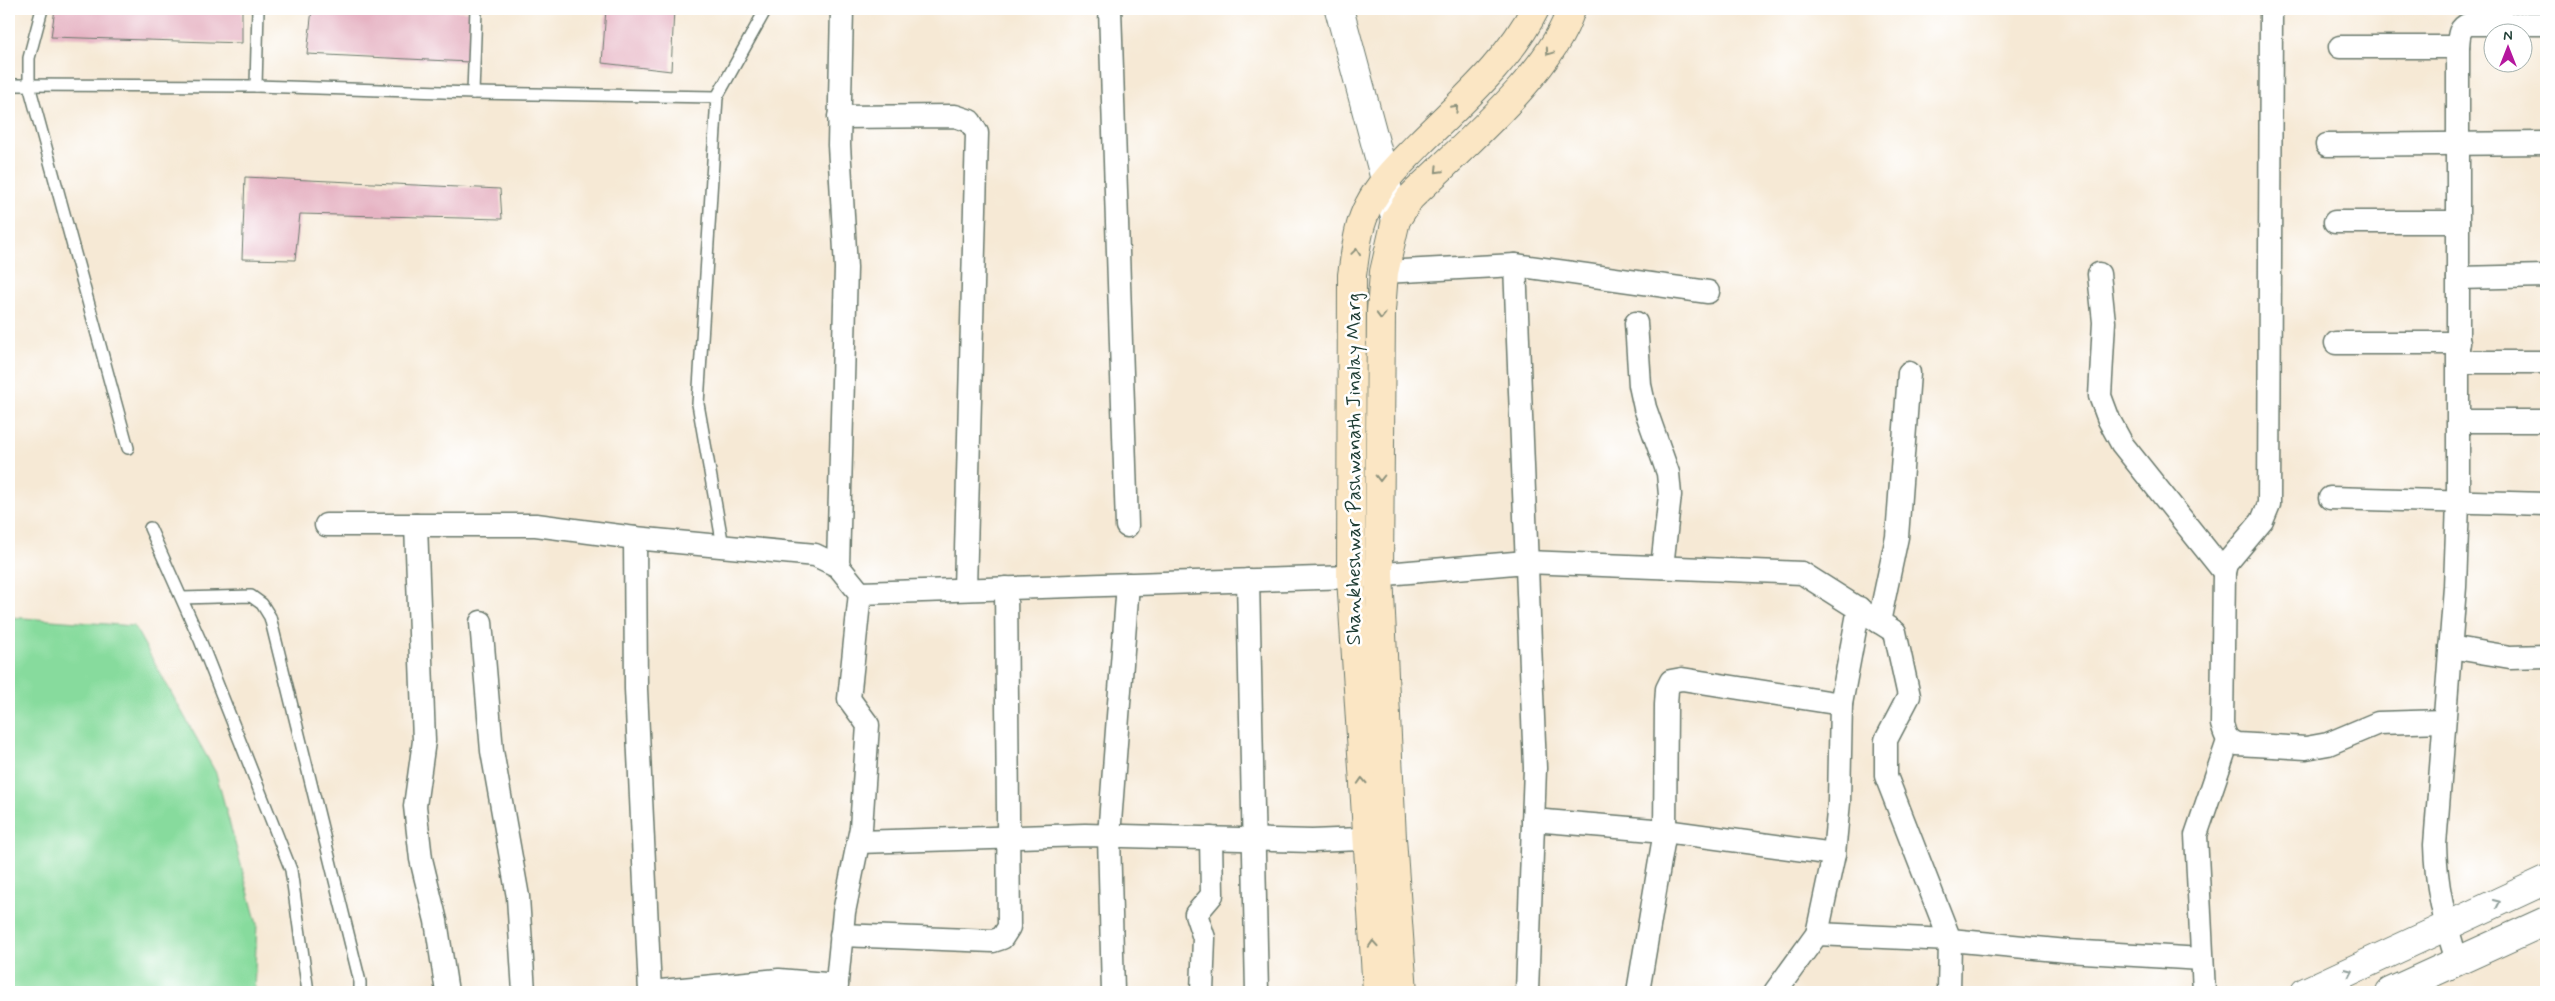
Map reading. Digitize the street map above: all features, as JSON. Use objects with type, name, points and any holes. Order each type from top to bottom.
[{"type":"main road","name":"Shankheshwar Pashwanath Jinalay Marg","points":[[1376,992],[1379,839],[1350,577],[1352,275],[1359,229],[1368,206],[1384,181],[1503,55],[1526,26],[1535,9]]},
{"type":"main road","points":[[1403,992],[1379,839],[1381,310],[1384,272],[1396,220],[1410,198],[1527,80],[1559,37],[1571,9]]},
{"type":"street","points":[[838,566],[846,268],[839,145],[842,9]]},
{"type":"street","points":[[1110,9],[1127,526]]},
{"type":"street","points":[[1339,9],[1396,220]]},
{"type":"street","points":[[2204,992],[2196,835],[2228,741],[2222,724],[2224,572],[2226,564],[2262,521],[2269,504],[2271,9]]},
{"type":"street","points":[[2340,47],[2469,24],[2546,24]]},
{"type":"street","points":[[2457,960],[2445,927],[2436,880],[2434,845],[2450,647],[2458,502],[2460,27]]},
{"type":"street","points":[[839,117],[955,116],[970,122],[976,133],[965,589]]},
{"type":"street","points":[[2327,145],[2546,143]]},
{"type":"street","points":[[2334,222],[2458,222]]},
{"type":"street","points":[[1515,265],[1535,768],[1527,992]]},
{"type":"street","points":[[1384,272],[1515,265],[1708,292]]},
{"type":"street","points":[[2099,274],[2104,322],[2100,396],[2109,420],[2122,444],[2224,572]]},
{"type":"street","points":[[2458,278],[2546,276]]},
{"type":"street","points":[[1636,324],[1640,385],[1645,408],[1668,473],[1670,495],[1662,568]]},
{"type":"street","points":[[2336,343],[2459,352],[2546,362]]},
{"type":"street","points":[[1879,622],[1897,537],[1909,373]]},
{"type":"street","points":[[2459,421],[2546,421]]},
{"type":"street","points":[[2330,498],[2546,504]]},
{"type":"street","points":[[326,525],[536,525],[635,538],[815,554],[838,566],[860,593],[849,699],[868,725],[858,842],[844,912],[836,989],[779,980],[650,992],[636,689],[635,538]]},
{"type":"street","points":[[416,525],[424,741],[415,806],[421,859],[436,921],[446,992]]},
{"type":"street","points":[[860,593],[1350,577],[1526,562],[1802,573],[1895,632],[1909,696],[1886,740],[1886,776],[1950,940],[1949,992]]},
{"type":"street","points":[[1248,580],[1257,992]]},
{"type":"street","points":[[1113,992],[1110,836],[1128,584]]},
{"type":"street","points":[[841,935],[992,941],[1002,938],[1009,927],[1006,588]]},
{"type":"street","points":[[1775,992],[1817,934],[1834,854],[1839,802],[1841,704],[1859,608]]},
{"type":"street","points":[[481,622],[492,751],[518,897],[524,992]]},
{"type":"street","points":[[2450,647],[2510,657],[2546,656]]},
{"type":"street","points":[[1638,992],[1666,831],[1666,705],[1671,681],[1682,680],[1841,704]]},
{"type":"street","points":[[2228,741],[2237,744],[2306,748],[2328,744],[2378,723],[2444,721]]},
{"type":"street","points":[[1533,820],[1666,831],[1834,854]]},
{"type":"street","points":[[858,842],[1110,836],[1254,840],[1379,839]]},
{"type":"street","points":[[1202,992],[1204,938],[1196,914],[1212,895],[1211,838]]},
{"type":"street","points":[[2305,992],[2546,880]]},
{"type":"street","points":[[2390,992],[2546,920]]},
{"type":"street","points":[[1817,934],[1950,940],[2067,951],[2202,959]]},
{"type":"lane","points":[[42,9],[29,58],[29,85],[128,448]]},
{"type":"lane","points":[[256,86],[258,9]]},
{"type":"lane","points":[[473,93],[476,9]]},
{"type":"lane","points":[[724,546],[698,404],[717,97],[766,9]]},
{"type":"lane","points":[[9,85],[256,86],[473,93],[717,97]]},
{"type":"lane","points":[[150,528],[200,640],[291,870],[308,992]]},
{"type":"lane","points":[[182,598],[251,596],[262,604],[270,617],[360,982],[360,992]]},
{"type":"green space","points":[[9,617],[134,626],[216,773],[257,924],[254,992],[9,992]]},
{"type":"building","points":[[55,9],[242,9],[242,43],[51,37]]},
{"type":"building","points":[[312,9],[471,11],[469,62],[307,54]]},
{"type":"building","points":[[606,9],[674,9],[671,71],[602,63]]},
{"type":"building","points":[[245,177],[500,189],[502,219],[300,214],[295,260],[242,259]]}]
